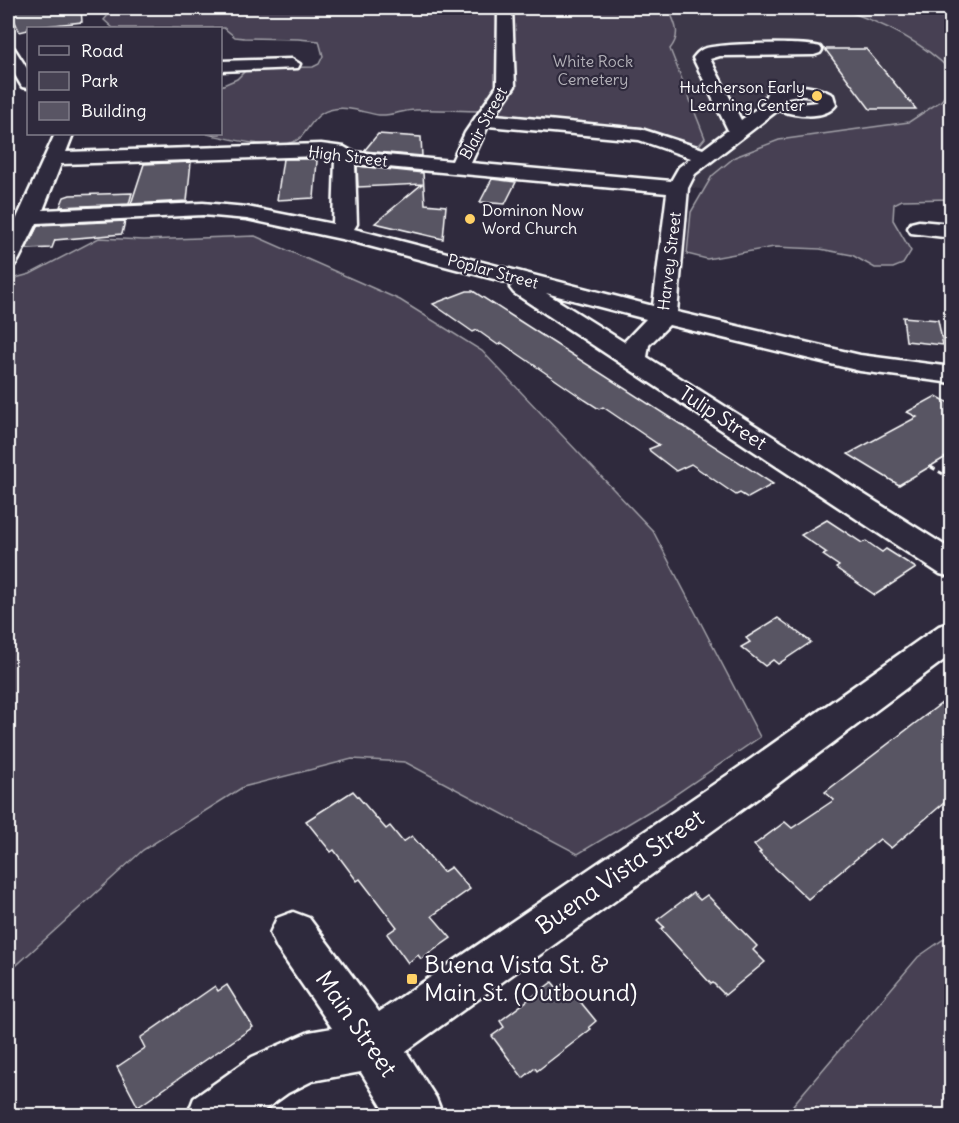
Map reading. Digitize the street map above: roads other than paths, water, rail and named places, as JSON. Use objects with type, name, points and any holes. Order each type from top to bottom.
[{"type":"street","name":"Blair Street","points":[[459,166],[474,134],[506,86],[505,8]]},
{"type":"street","points":[[738,132],[701,58],[708,53],[720,51],[814,50]]},
{"type":"street","points":[[9,56],[26,77]]},
{"type":"street","points":[[222,66],[292,64]]},
{"type":"street","points":[[678,188],[686,171],[776,103]]},
{"type":"street","points":[[485,120],[641,135],[706,156]]},
{"type":"street","points":[[8,259],[29,217],[63,135]]},
{"type":"street","name":"High Street","points":[[54,158],[321,150],[344,153],[345,157],[678,188]]},
{"type":"street","points":[[338,232],[346,224],[345,157]]},
{"type":"street","name":"Harvey Street","points":[[633,360],[636,343],[664,316],[678,188]]},
{"type":"street","name":"Poplar Street","points":[[29,217],[203,209],[247,213],[338,232],[664,316],[860,363],[951,375]]},
{"type":"street","points":[[919,228],[951,231]]},
{"type":"street","name":"Tulip Street","points":[[495,271],[951,566]]},
{"type":"street","name":"Buena Vista Street","points":[[212,1116],[270,1075],[309,1057],[373,1045],[765,771],[951,635]]},
{"type":"street","name":"Main Street","points":[[293,933],[373,1045],[418,1116]]},
{"type":"waterway","points":[[930,8],[952,14]]},
{"type":"place","name":"Hutcherson Early Learning Center","points":[[817,96]]},
{"type":"place","name":"Dominon Now Word Church","points":[[470,219]]},
{"type":"place","name":"Buena Vista St. & Main St. (Outbound)","points":[[412,979]]},
{"type":"park label","name":"White Rock Cemetery","points":[[593,70]]}]
